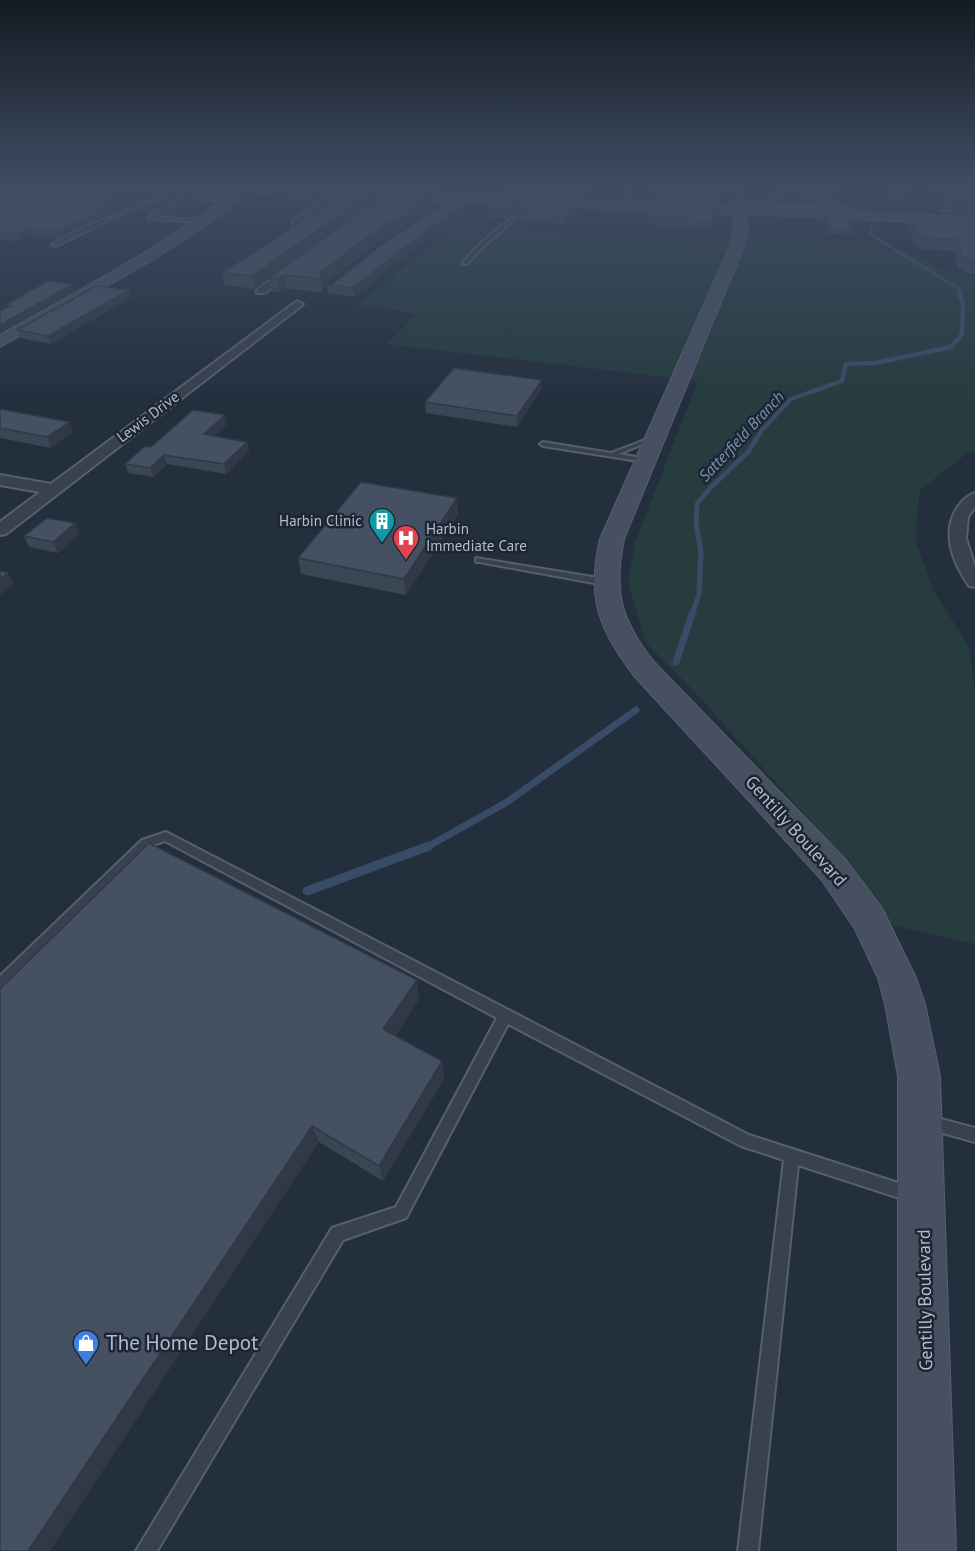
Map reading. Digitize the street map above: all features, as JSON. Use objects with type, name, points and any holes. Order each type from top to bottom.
[{"type":"street","points":[[0,342],[147,257]]},
{"type":"street","name":"Gentilly Boulevard","points":[[732,257],[612,539],[604,582],[609,612],[628,650],[833,869],[869,920],[892,968],[905,1004],[919,1076],[921,1121],[924,1198],[927,1551]]},
{"type":"street","points":[[261,291],[307,258]]},
{"type":"street","name":"Lewis Drive","points":[[0,530],[297,304]]},
{"type":"street","points":[[0,480],[52,489]]},
{"type":"street","points":[[975,498],[968,503],[960,518],[956,536],[964,564],[975,582]]},
{"type":"lane","points":[[465,262],[470,257]]},
{"type":"lane","points":[[543,444],[609,455],[650,449]]},
{"type":"lane","points":[[609,455],[637,447],[650,449]]},
{"type":"lane","points":[[480,560],[604,582]]},
{"type":"lane","points":[[0,984],[146,843],[166,836],[746,1141],[924,1198]]},
{"type":"lane","points":[[146,1551],[338,1234],[400,1213],[505,1016]]},
{"type":"lane","points":[[921,1121],[975,1136]]},
{"type":"lane","points":[[748,1551],[792,1155]]},
{"type":"green space","points":[[417,257],[918,257],[948,273],[975,275],[975,452],[970,451],[920,490],[915,539],[934,592],[969,646],[975,692],[975,944],[890,925],[845,860],[695,692],[646,643],[628,584],[635,542],[698,381],[387,344],[416,314],[358,304]]},
{"type":"building","points":[[246,257],[279,257],[252,276],[222,273]]},
{"type":"building","points":[[298,257],[340,257],[321,272],[321,279],[284,275],[277,279],[269,278]]},
{"type":"building","points":[[366,257],[392,257],[353,288],[327,284],[332,284]]},
{"type":"building","points":[[964,257],[975,257],[975,262],[969,262],[968,258]]},
{"type":"building","points":[[48,281],[73,284],[0,325],[0,311],[10,306],[5,305]]},
{"type":"building","points":[[96,286],[129,290],[48,336],[17,330]]},
{"type":"building","points":[[454,368],[542,380],[517,416],[425,402]]},
{"type":"building","points":[[0,409],[70,422],[47,437],[0,428]]},
{"type":"building","points":[[193,410],[225,415],[204,434],[247,442],[224,464],[164,455],[150,468],[125,464],[145,446],[151,447]]},
{"type":"building","name":"Harbin Clinic","points":[[361,482],[457,498],[404,579],[298,558]]},
{"type":"building","points":[[47,518],[75,523],[53,542],[24,536]]},
{"type":"building","points":[[0,571],[8,573],[0,579]]},
{"type":"building","name":"The Home Depot","points":[[149,843],[417,980],[383,1029],[442,1061],[379,1166],[312,1126],[28,1551],[0,1551],[0,989]]},
{"type":"waterway","name":"Satterfield Branch","points":[[908,257],[959,289],[960,292]]},
{"type":"waterway","name":"Satterfield Branch","points":[[761,431],[791,399],[842,381],[846,364],[875,363],[951,347],[962,334],[963,305],[959,291]]},
{"type":"waterway","name":"Satterfield Branch","points":[[693,612],[699,594],[701,552],[696,522],[697,504],[710,488],[748,452],[762,430]]},
{"type":"waterway","name":"Satterfield Branch","points":[[676,662],[693,611]]},
{"type":"waterway","name":"Satterfield Branch","points":[[428,846],[507,802],[636,710]]},
{"type":"waterway","name":"Satterfield Branch","points":[[307,891],[428,846]]},
{"type":"place","name":"Harbin Clinic","points":[[382,544]]},
{"type":"place","name":"Harbin Immediate Care","points":[[406,561]]},
{"type":"place","name":"The Home Depot","points":[[86,1366]]}]
